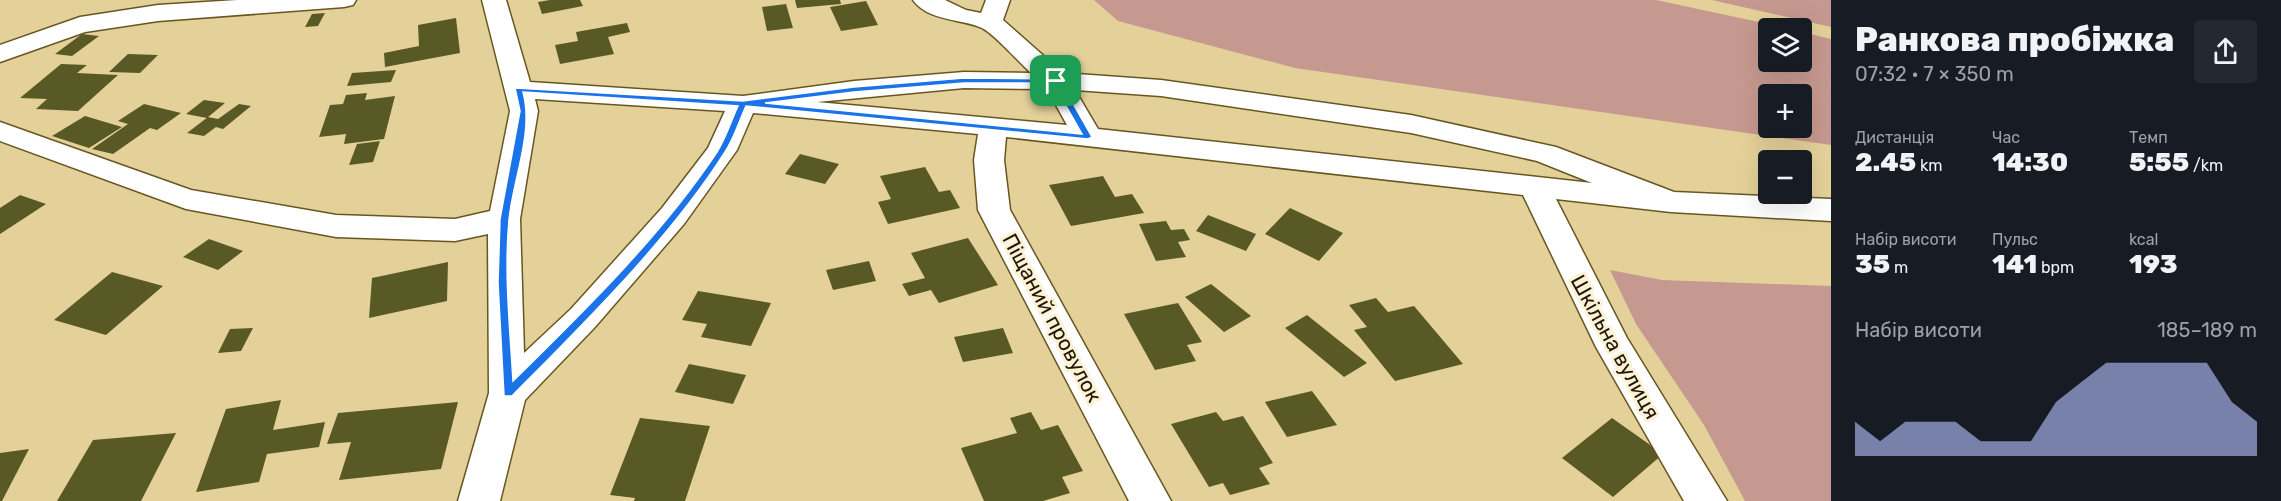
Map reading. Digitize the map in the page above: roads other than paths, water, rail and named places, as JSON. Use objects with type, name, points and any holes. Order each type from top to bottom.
[{"type":"street","points":[[0,54],[80,25],[158,13],[344,0]]},
{"type":"street","points":[[479,501],[508,393],[503,283],[504,219],[524,111],[494,0]]},
{"type":"street","points":[[925,0],[959,16],[994,11],[1056,81],[1088,137]]},
{"type":"street","points":[[743,104],[854,89],[964,80],[1056,81],[1161,88],[1411,124],[1545,154],[1671,202]]},
{"type":"street","points":[[518,90],[743,104],[993,127],[1671,202],[1831,210]]},
{"type":"street","points":[[508,393],[583,318],[673,216],[722,150],[743,104]]},
{"type":"street","name":"Піщаний провулок","points":[[993,127],[989,160],[994,210],[1150,501]]},
{"type":"street","points":[[0,131],[186,199],[324,224],[455,230],[504,219]]},
{"type":"street","name":"Шкільна вулиця","points":[[1535,187],[1570,266],[1674,451],[1706,501]]}]
